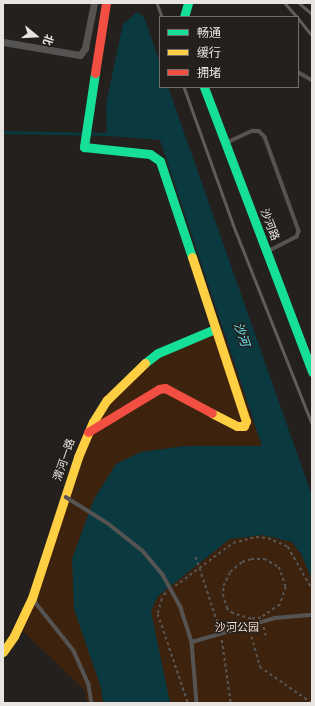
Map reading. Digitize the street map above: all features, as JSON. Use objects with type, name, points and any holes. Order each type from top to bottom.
[{"type":"street","points":[[3,42],[80,54],[85,48],[94,3]]},
{"type":"street","points":[[88,432],[158,389],[165,388],[237,426],[244,426],[245,418],[160,161],[150,154],[84,147],[106,3]]},
{"type":"street","points":[[184,16],[188,3]]},
{"type":"street","name":"沙河路","points":[[204,88],[312,372]]},
{"type":"street","name":"渭河一路","points":[[3,652],[14,636],[32,598],[88,432],[107,400],[132,374],[158,353],[215,329]]},
{"type":"lane","points":[[299,73],[312,80]]},
{"type":"lane","points":[[225,143],[252,131],[259,131],[265,137],[299,231],[297,237],[267,252]]},
{"type":"lane","points":[[66,497],[143,551],[163,575],[182,608],[192,642],[198,703]]},
{"type":"lane","points":[[32,598],[74,651],[88,685],[92,703]]},
{"type":"lane","points":[[192,642],[275,618],[312,615]]},
{"type":"path","points":[[188,703],[158,614],[166,594],[233,543],[256,537],[268,538],[288,547],[312,589]]},
{"type":"path","points":[[196,558],[221,633],[231,703]]},
{"type":"path","points":[[264,559],[279,567],[283,573],[286,587],[284,597],[280,605],[271,613],[251,619],[239,617],[227,609],[223,597],[223,586],[230,572],[242,562],[264,559]]},
{"type":"path","points":[[249,625],[260,667],[312,703]]},
{"type":"green space","points":[[222,329],[262,447],[186,446],[141,452],[101,688],[103,703],[87,703],[84,690],[21,629],[91,434],[109,402],[132,378],[152,362],[181,345]]},
{"type":"green space","name":"沙河公园","points":[[263,535],[292,542],[301,554],[312,579],[312,703],[170,703],[150,611],[158,596],[230,539]]},
{"type":"water","name":"沙河","points":[[137,12],[144,17],[159,60],[159,88],[168,88],[312,496],[312,579],[301,554],[292,542],[263,535],[230,539],[158,596],[151,611],[170,703],[103,703],[101,688],[74,609],[72,559],[94,499],[116,464],[141,452],[186,446],[262,446],[159,137],[107,134],[106,104],[123,24]]},
{"type":"waterway","points":[[3,132],[107,134],[162,138]]},
{"type":"railway","points":[[157,3],[162,16]]},
{"type":"railway","points":[[285,3],[296,16]]},
{"type":"railway","points":[[299,3],[312,14]]},
{"type":"railway","points":[[299,19],[312,35]]},
{"type":"railway","points":[[184,88],[233,224],[312,424]]},
{"type":"traffic: fast","points":[[184,16],[188,3]]},
{"type":"traffic: fast","points":[[95,73],[84,147],[150,154],[160,161],[192,257]]},
{"type":"traffic: fast","points":[[204,88],[312,372]]},
{"type":"traffic: fast","points":[[145,363],[158,353],[215,329]]},
{"type":"traffic: slow","points":[[192,257],[246,421],[244,426],[237,426],[212,413]]},
{"type":"traffic: slow","points":[[3,652],[14,636],[32,598],[78,457],[93,422],[107,400],[145,363]]},
{"type":"traffic: jam","points":[[95,73],[106,3]]},
{"type":"traffic: jam","points":[[88,432],[159,389],[165,388],[212,413]]}]
